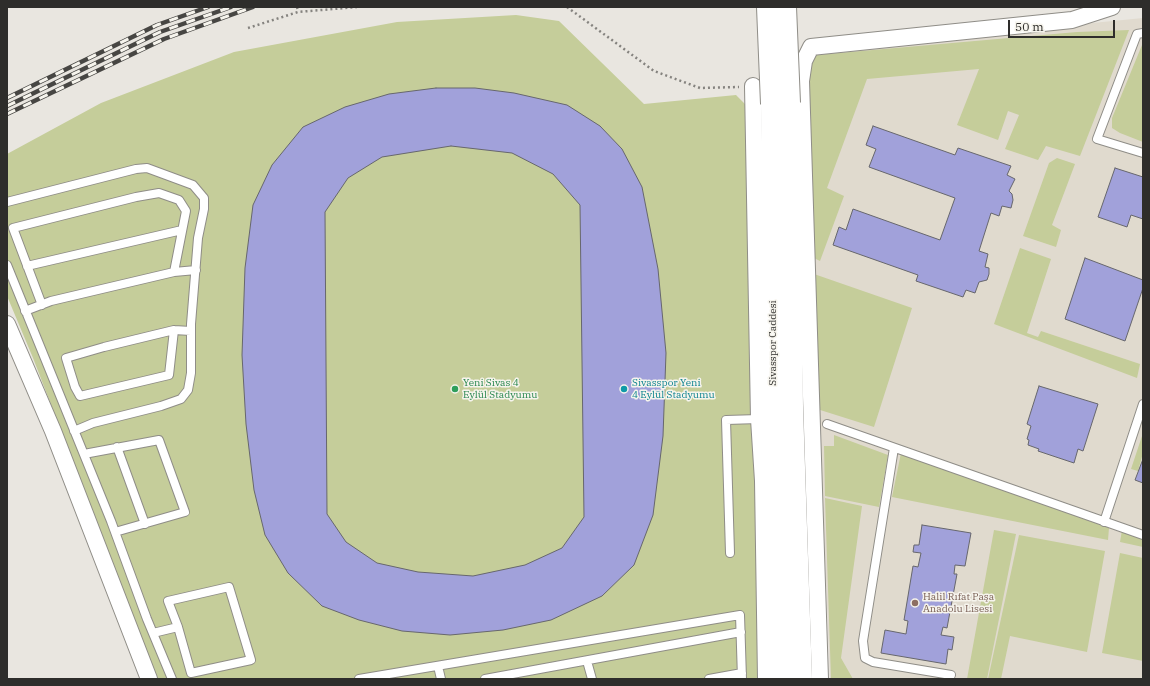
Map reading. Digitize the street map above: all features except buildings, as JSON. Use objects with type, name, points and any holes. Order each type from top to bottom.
[{"type":"street","name":"Sivasspor Caddesi","points":[[767,7],[781,103],[802,679]]},
{"type":"street","name":"Sivasspor Caddesi","points":[[783,679],[774,406],[781,103],[786,7]]},
{"type":"street","points":[[820,679],[801,81],[804,61],[811,47],[1072,20],[1112,7]]},
{"type":"street","points":[[753,86],[759,419],[763,481],[766,679]]},
{"type":"street","points":[[7,324],[53,431],[149,679]]},
{"type":"lane","points":[[1143,34],[1137,34],[1097,139],[1143,154]]},
{"type":"lane","points":[[7,202],[128,171],[147,168],[193,185],[204,198],[204,209],[198,238],[191,331],[191,373],[188,390],[181,399],[161,406],[93,423],[74,431]]},
{"type":"lane","points":[[42,305],[13,228],[136,197],[159,193],[179,200],[186,211],[174,272]]},
{"type":"lane","points":[[27,266],[182,230]]},
{"type":"lane","points":[[7,265],[84,454],[172,679]]},
{"type":"lane","points":[[25,311],[51,301],[174,272],[196,270]]},
{"type":"lane","points":[[174,330],[169,375],[80,396],[75,387],[66,358],[104,346],[174,330],[191,331]]},
{"type":"lane","points":[[1104,522],[1143,404]]},
{"type":"lane","points":[[730,553],[726,420],[759,419]]},
{"type":"lane","points":[[827,424],[1143,535]]},
{"type":"lane","points":[[84,454],[159,440],[185,512],[115,532]]},
{"type":"lane","points":[[116,447],[145,524]]},
{"type":"lane","points":[[894,448],[863,641],[865,658],[873,662],[951,675]]},
{"type":"lane","points":[[229,588],[251,660],[190,673],[178,627],[168,601],[229,588]]},
{"type":"lane","points":[[359,679],[740,615],[742,676],[709,679]]},
{"type":"lane","points":[[153,633],[178,627]]},
{"type":"lane","points":[[485,679],[741,632]]},
{"type":"lane","points":[[587,661],[592,679]]},
{"type":"lane","points":[[438,666],[441,679]]},
{"type":"path","points":[[297,7],[298,12]]},
{"type":"path","points":[[248,28],[298,12],[357,7]]},
{"type":"path","points":[[567,7],[654,71],[700,88],[753,86]]},
{"type":"shaded area","points":[[1143,18],[1143,679],[830,679],[805,70],[819,50]]},
{"type":"green space","points":[[516,15],[559,21],[644,104],[736,95],[749,108],[763,679],[157,679],[33,358],[7,296],[7,154],[101,103],[234,52],[397,22]]},
{"type":"green space","points":[[1129,30],[1080,156],[1046,146],[1038,160],[1005,149],[1019,115],[1008,111],[998,140],[957,125],[979,69],[867,79],[827,188],[844,196],[820,261],[812,257],[805,70],[816,55],[1077,32]]},
{"type":"green space","points":[[1142,45],[1143,142],[1120,133],[1112,128],[1112,118]]},
{"type":"green space","points":[[1057,158],[1075,164],[1052,225],[1061,230],[1056,247],[1023,236],[1049,163]]},
{"type":"green space","points":[[1020,248],[1051,259],[1027,333],[1038,337],[1041,331],[1140,364],[1137,378],[994,324]]},
{"type":"green space","points":[[814,274],[912,308],[874,427],[817,409]]},
{"type":"green space","points":[[1143,433],[1143,453],[1138,471],[1131,469]]},
{"type":"green space","points":[[834,435],[888,455],[879,507],[825,496],[824,446],[834,446]]},
{"type":"green space","points":[[901,453],[1109,528],[1108,540],[892,497]]},
{"type":"green space","points":[[825,498],[862,506],[841,658],[853,679],[831,679]]},
{"type":"green space","points":[[994,530],[1016,534],[987,679],[967,679]]},
{"type":"green space","points":[[1122,530],[1143,537],[1143,547],[1120,542]]},
{"type":"green space","points":[[1019,535],[1105,551],[1087,652],[1010,636],[1001,679],[988,679]]},
{"type":"green space","points":[[1120,553],[1143,558],[1143,661],[1102,653]]},
{"type":"railway","points":[[7,98],[157,25],[208,7]]},
{"type":"railway","points":[[7,106],[160,32],[231,7]]},
{"type":"railway","points":[[7,114],[164,39],[253,7]]},
{"type":"place","name":"Yeni Sivas 4 Eylül Stadyumu","points":[[455,389]]},
{"type":"place","name":"Sivasspor Yeni 4 Eylül Stadyumu","points":[[624,389]]},
{"type":"place","name":"Halil Rıfat Paşa Anadolu Lisesi","points":[[915,603]]}]
